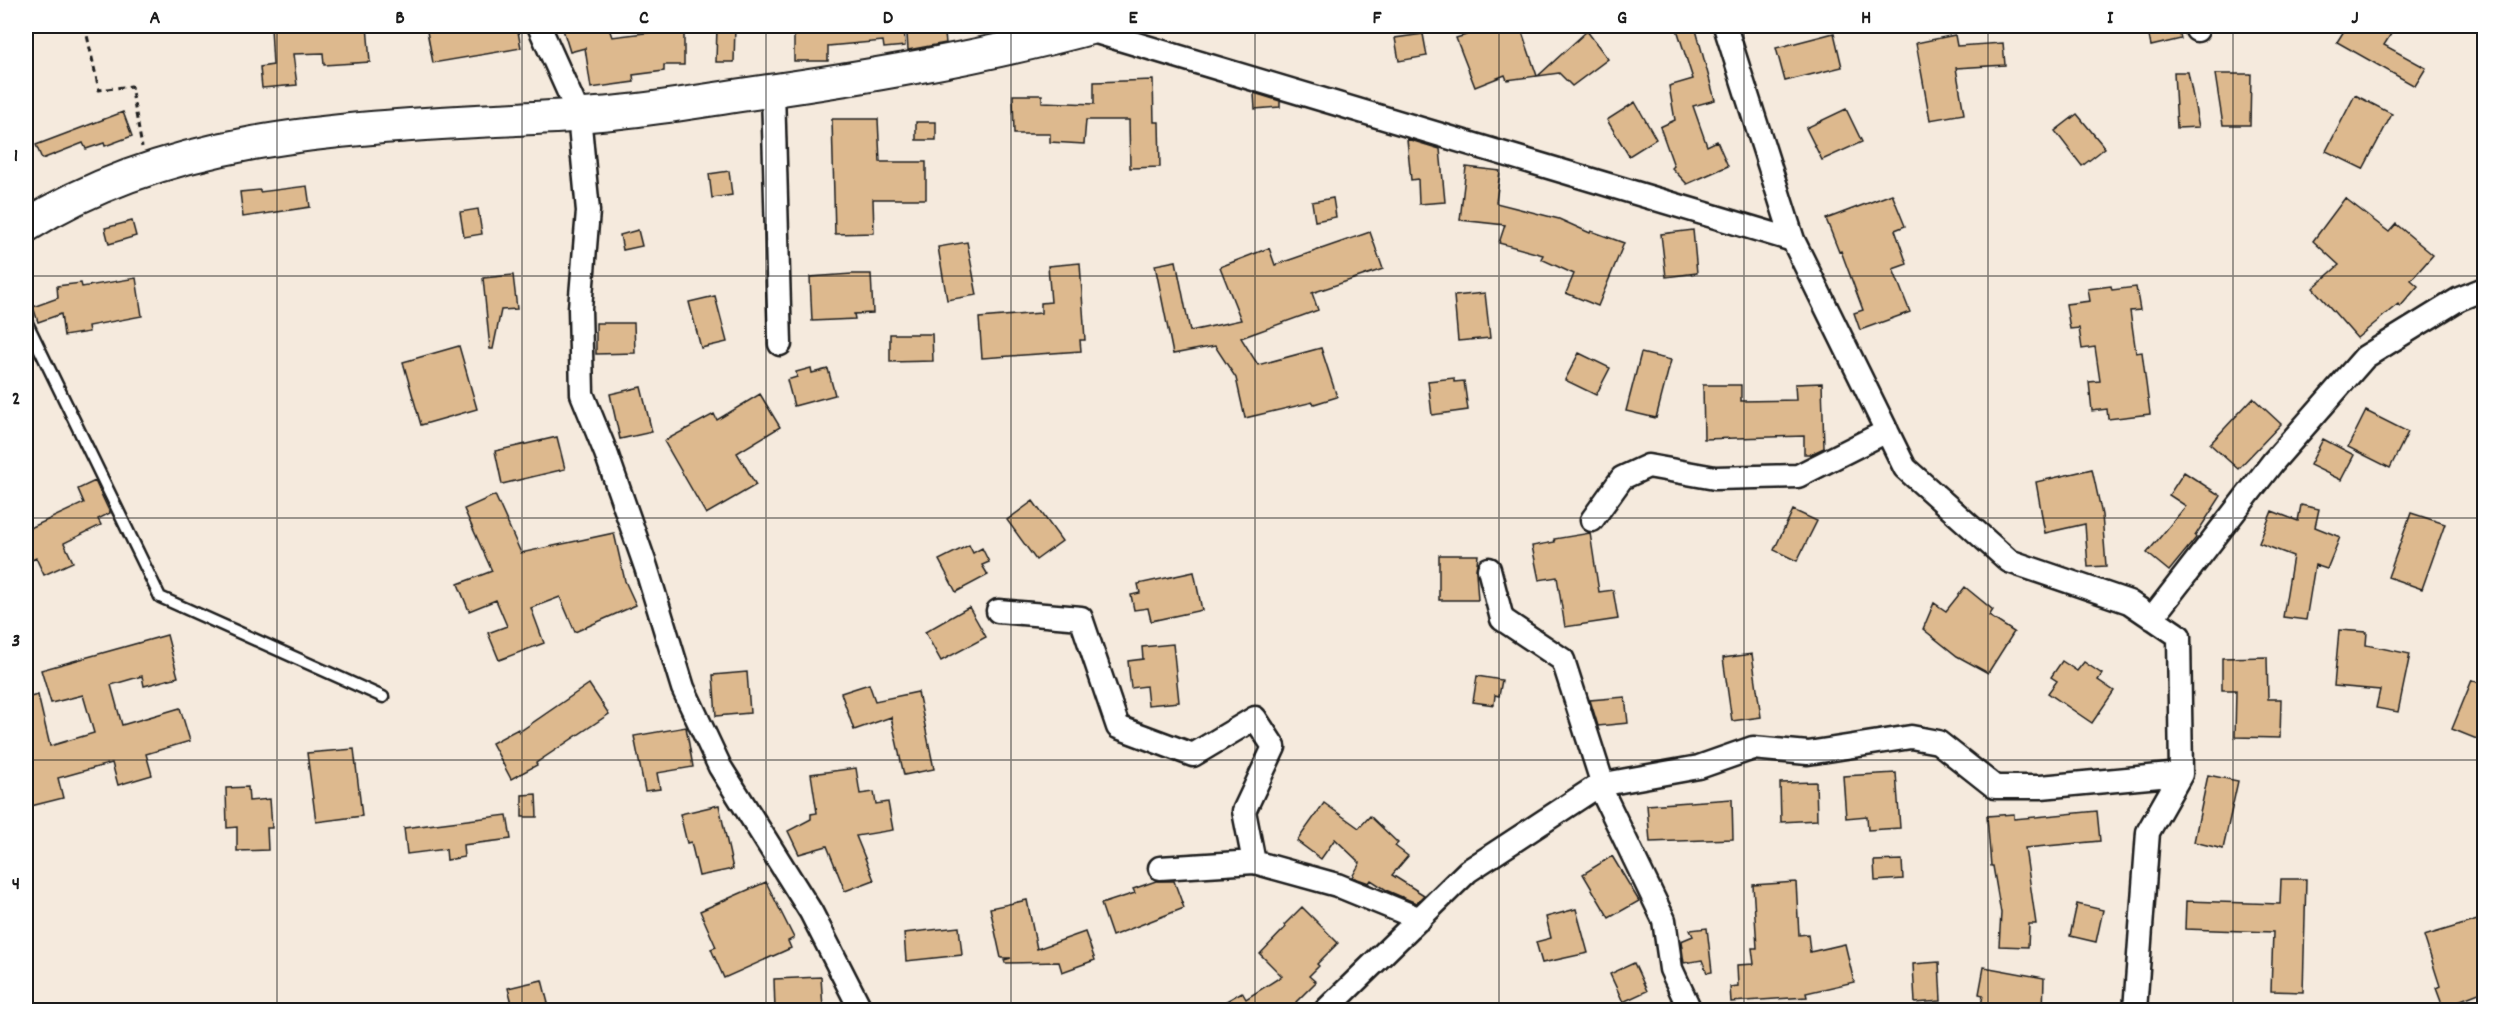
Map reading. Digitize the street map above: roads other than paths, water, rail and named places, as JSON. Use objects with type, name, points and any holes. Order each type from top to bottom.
[{"type":"main road","points":[[26,226],[57,206],[164,162],[262,140],[397,126],[619,112],[842,81],[1016,46],[1092,27]]},
{"type":"street","points":[[539,26],[579,115],[588,211],[580,308],[582,394],[606,453],[688,698],[720,767],[812,912],[861,1011]]},
{"type":"street","points":[[1725,26],[1793,240],[1905,468],[2009,561],[2129,602],[2179,636],[2181,774],[2148,832],[2135,1011]]},
{"type":"street","points":[[1092,27],[1793,240]]},
{"type":"street","points":[[773,91],[780,344]]},
{"type":"street","points":[[2152,618],[2273,462],[2365,357],[2459,299],[2484,289]]},
{"type":"street","points":[[1592,520],[1622,478],[1648,466],[1715,478],[1798,476],[1887,431]]},
{"type":"street","points":[[1489,569],[1502,620],[1563,660],[1601,785],[1664,920],[1671,969],[1690,1011]]},
{"type":"street","points":[[998,611],[1081,618],[1118,727],[1193,755],[1255,718],[1274,747],[1244,811],[1254,862]]},
{"type":"street","points":[[1326,1011],[1468,871],[1601,785],[1699,767],[1753,748],[1808,753],[1911,737],[1938,742],[1995,787],[2041,787],[2181,774]]},
{"type":"street","points":[[1160,868],[1254,862],[1337,885],[1420,919]]},
{"type":"lane","points":[[26,321],[160,597],[383,697]]}]
